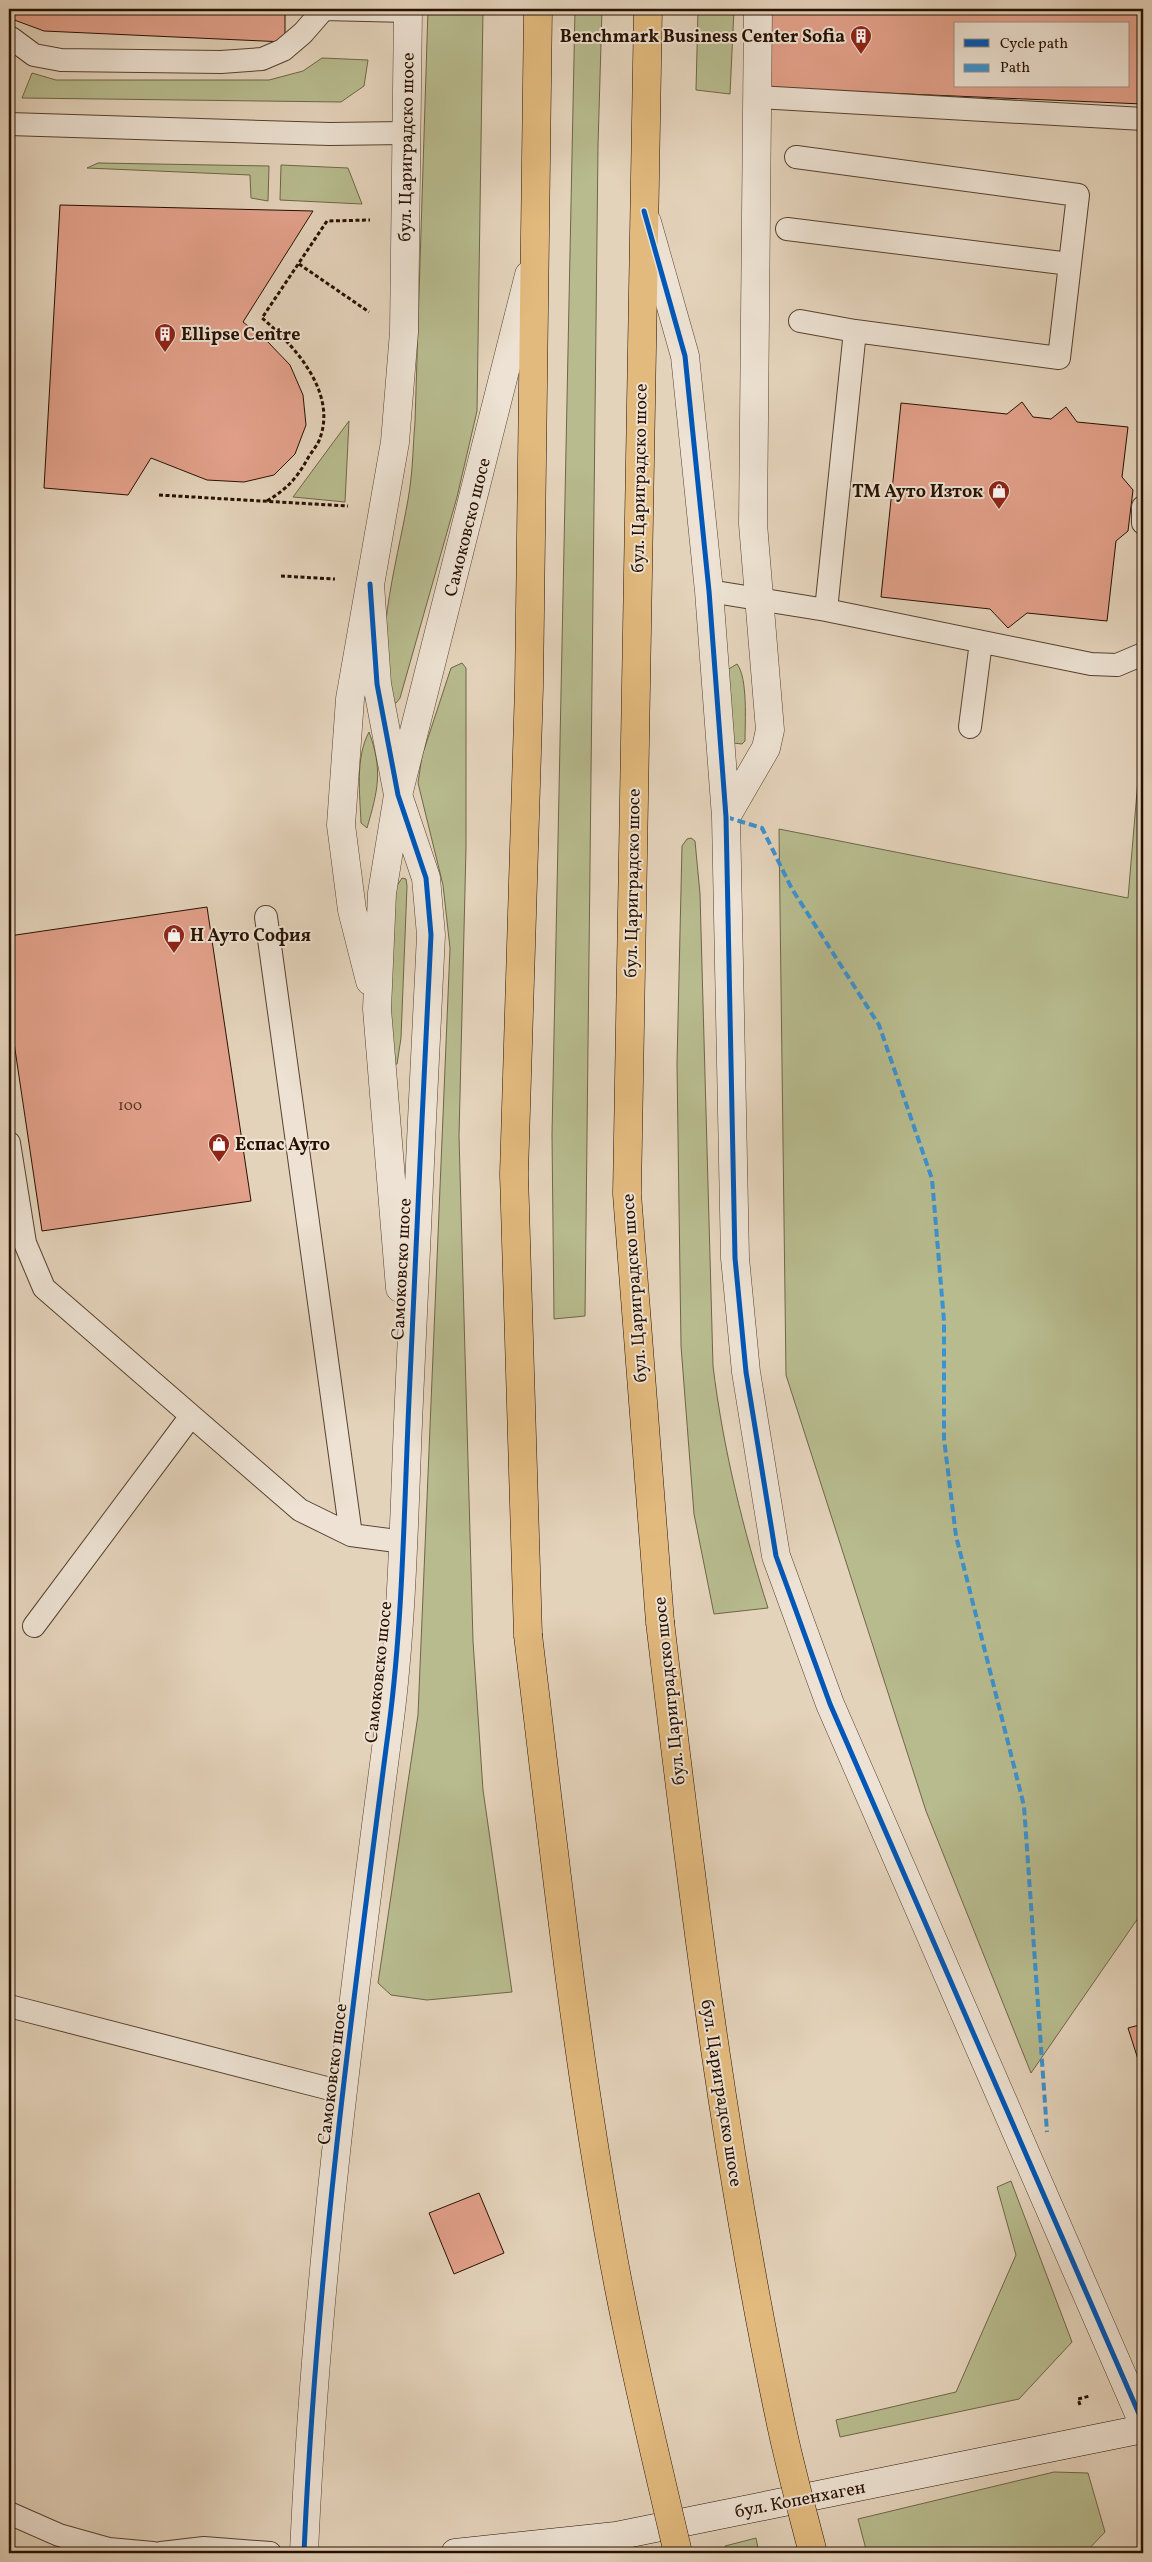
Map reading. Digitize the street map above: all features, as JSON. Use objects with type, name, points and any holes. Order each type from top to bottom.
[{"type":"highway","points":[[538,9],[533,259],[529,687],[514,1174],[528,1635],[575,2021],[608,2230],[653,2448],[678,2553]]},
{"type":"highway","name":"бул. Цариградско шосе","points":[[648,9],[627,1194],[660,1622],[687,1850],[733,2171],[781,2425],[813,2553]]},
{"type":"street","points":[[726,817],[766,748],[770,730],[753,524],[758,9]]},
{"type":"street","name":"бул. Цариградско шосе","points":[[378,1009],[352,910],[341,825],[350,699],[395,442],[404,332],[408,10]]},
{"type":"street","points":[[644,211],[685,356],[709,591],[726,817],[735,1258],[746,1372],[776,1556],[830,1704],[1143,2423]]},
{"type":"street","name":"Самоковско шосе","points":[[409,1402],[378,1009],[382,892],[398,795],[533,259]]},
{"type":"street","name":"бул. Цариградско шосе","points":[[370,584],[378,684],[398,795]]},
{"type":"street","name":"Самоковско шосе","points":[[304,2553],[308,2451],[342,2092],[389,1726],[404,1542],[431,935],[426,878],[398,795]]},
{"type":"street","name":"бул. Копенхаген","points":[[455,2553],[616,2536],[1143,2429]]},
{"type":"lane","points":[[11,38],[34,54],[61,60],[221,62],[262,59],[283,50],[303,33],[323,9],[408,10]]},
{"type":"lane","points":[[756,97],[1143,119]]},
{"type":"lane","points":[[9,124],[330,134],[405,133]]},
{"type":"lane","points":[[796,157],[1078,195],[1059,358],[855,331],[800,321]]},
{"type":"lane","points":[[787,229],[1070,264]]},
{"type":"lane","points":[[826,610],[855,331]]},
{"type":"lane","points":[[1143,507],[1143,523]]},
{"type":"lane","points":[[709,591],[826,610],[1092,664],[1117,665],[1143,654]]},
{"type":"lane","points":[[970,727],[981,642]]},
{"type":"lane","points":[[266,917],[351,1535]]},
{"type":"lane","points":[[9,1144],[25,1242],[44,1288],[300,1510],[351,1535],[404,1542]]},
{"type":"lane","points":[[34,1626],[191,1416]]},
{"type":"lane","points":[[9,2006],[342,2092]]},
{"type":"lane","points":[[9,2513],[59,2535],[109,2550],[153,2553]]},
{"type":"lane","points":[[160,2553],[204,2548],[270,2553]]},
{"type":"path","points":[[267,502],[287,489],[320,437],[323,410],[307,364],[286,339],[262,318],[327,221],[370,220]]},
{"type":"path","points":[[298,264],[369,312]]},
{"type":"path","points":[[159,495],[357,507]]},
{"type":"path","points":[[281,576],[342,580]]},
{"type":"path","points":[[1080,2405],[1078,2400],[1090,2396]]},
{"type":"green space","points":[[428,9],[483,9],[477,411],[457,497],[400,698],[396,703],[390,702],[385,678],[384,652],[390,595],[410,487],[415,422]]},
{"type":"green space","points":[[575,9],[602,9],[598,146],[585,1316],[554,1319],[552,1134]]},
{"type":"green space","points":[[698,9],[734,9],[730,94],[696,90]]},
{"type":"green space","points":[[322,58],[368,60],[364,86],[341,102],[22,98],[32,73],[56,80],[269,80],[303,71]]},
{"type":"green space","points":[[98,163],[269,166],[268,201],[251,198],[250,175],[87,168]]},
{"type":"green space","points":[[281,165],[348,168],[362,204],[280,200]]},
{"type":"green space","points":[[349,421],[345,502],[293,497]]},
{"type":"green space","points":[[462,663],[466,668],[466,848],[459,1136],[473,1641],[483,1790],[512,1992],[427,2000],[391,1995],[378,1983],[418,1715],[450,948],[443,885],[418,783],[422,756],[451,668]]},
{"type":"green space","points":[[737,664],[743,679],[745,701],[745,741],[742,744],[733,743],[727,670]]},
{"type":"green space","points":[[1143,721],[1143,1911],[1031,2073],[926,1811],[786,1375],[779,829],[1128,898]]},
{"type":"green space","points":[[369,732],[376,758],[377,780],[374,802],[367,828],[361,823],[359,777],[362,753]]},
{"type":"green space","points":[[691,838],[695,841],[700,894],[713,1366],[728,1458],[750,1548],[768,1608],[714,1614],[694,1514],[681,1346],[677,1064],[682,846],[687,839]]},
{"type":"green space","points":[[402,878],[406,879],[407,886],[401,1038],[397,1064],[393,1065],[389,996],[391,895]]},
{"type":"green space","points":[[1011,2181],[1072,2342],[1019,2399],[840,2437],[836,2420],[956,2392],[1016,2255],[997,2187]]},
{"type":"green space","points":[[1054,2472],[1088,2473],[1105,2532],[1085,2553],[867,2553],[858,2519]]},
{"type":"green space","points":[[756,2538],[759,2553],[726,2553],[725,2546]]},
{"type":"building","points":[[9,9],[285,9],[285,42],[44,31],[9,18]]},
{"type":"building","name":"Benchmark Business Center Sofia","points":[[767,9],[1143,9],[1143,104],[765,88]]},
{"type":"building","name":"Ellipse Centre","points":[[60,205],[313,211],[243,322],[267,341],[290,365],[303,395],[306,425],[295,454],[274,475],[244,482],[207,480],[151,458],[128,495],[44,488]]},
{"type":"building","points":[[1022,402],[1033,417],[1051,419],[1066,407],[1077,422],[1128,427],[1122,477],[1133,490],[1128,531],[1116,541],[1107,621],[1027,613],[1008,628],[990,609],[881,597],[901,403],[1007,414]]},
{"type":"building","points":[[207,907],[251,1201],[42,1231],[9,1009],[9,936]]},
{"type":"building","points":[[1143,2024],[1143,2075],[1128,2028]]},
{"type":"building","points":[[479,2193],[504,2253],[454,2274],[429,2213]]},
{"type":"marked path","points":[[726,817],[762,828],[792,889],[879,1025],[932,1179],[944,1321],[944,1439],[956,1536],[1024,1806],[1047,2132]]},
{"type":"cycle path","points":[[644,211],[685,356],[709,591],[726,817],[735,1258],[746,1372],[776,1556],[830,1704],[1143,2423]]},
{"type":"cycle path","points":[[304,2553],[317,2345],[327,2242],[349,2035],[394,1685],[402,1563],[431,935],[426,878],[398,795],[377,684],[370,584]]},
{"type":"place","name":"Benchmark Business Center Sofia","points":[[861,55]]},
{"type":"place","name":"Ellipse Centre","points":[[165,353]]},
{"type":"place","name":"ТМ Ауто Изток","points":[[999,510]]},
{"type":"place","name":"Н Ауто София","points":[[174,954]]},
{"type":"place","name":"Еспас Ауто","points":[[219,1163]]}]
